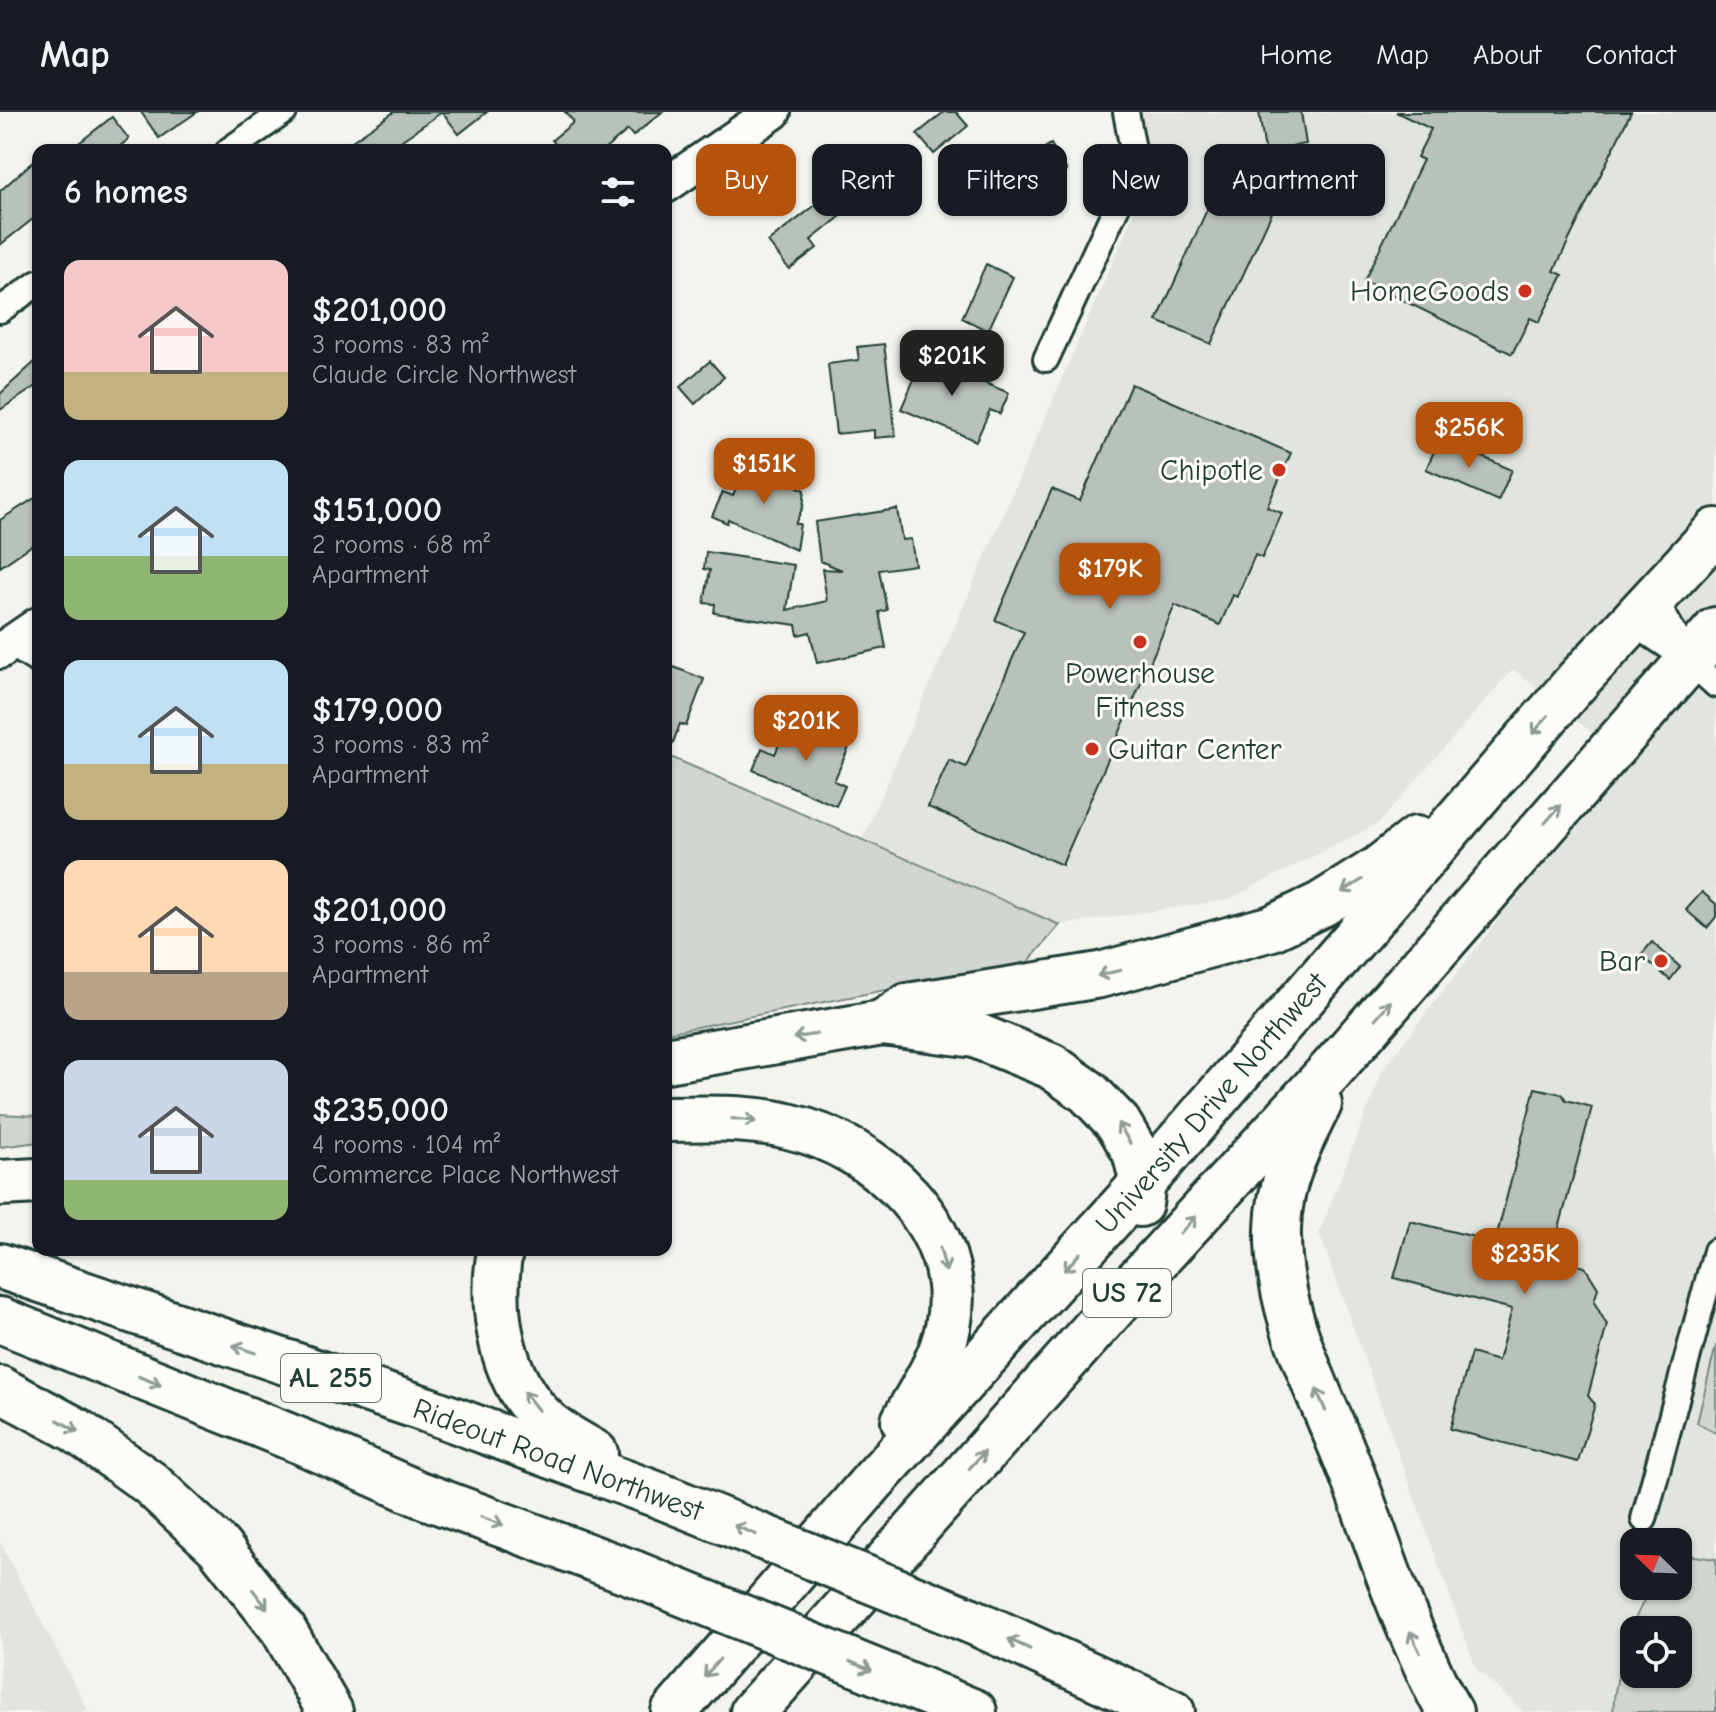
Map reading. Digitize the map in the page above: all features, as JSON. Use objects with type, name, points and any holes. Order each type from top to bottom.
[{"type":"highway","name":"University Drive Northwest","points":[[674,1712],[872,1482],[1143,1183],[1502,769],[1716,531]]},
{"type":"highway","name":"University Drive Northwest","points":[[760,1707],[1129,1290],[1707,658]]},
{"type":"highway","points":[[882,1023],[908,1006],[1100,975],[1272,928],[1322,904],[1378,869],[1502,769]]},
{"type":"highway","points":[[672,1059],[882,1023],[975,1035],[1051,1066],[1088,1092],[1118,1123],[1135,1152],[1143,1183],[1129,1290]]},
{"type":"highway","points":[[1332,1069],[1319,1105],[1296,1146],[1283,1189],[1278,1227],[1279,1270],[1287,1311],[1305,1364],[1354,1479],[1401,1611],[1450,1712]]},
{"type":"highway","points":[[672,1119],[719,1117],[787,1125],[828,1138],[864,1157],[899,1185],[922,1214],[938,1242],[949,1282],[948,1325],[936,1366],[872,1482]]},
{"type":"highway","points":[[0,1183],[32,1181]]},
{"type":"highway","points":[[499,1256],[495,1280],[498,1326],[523,1392],[548,1422],[661,1496]]},
{"type":"highway","name":"Rideout Road Northwest","points":[[0,1266],[425,1409],[661,1496],[974,1622],[1172,1712]]},
{"type":"highway","name":"AL 255","points":[[0,1320],[300,1441],[419,1494],[633,1573],[956,1707]]},
{"type":"highway","points":[[0,1389],[76,1430],[137,1474],[218,1546],[283,1629],[330,1712]]},
{"type":"street","points":[[238,144],[284,112]]},
{"type":"street","points":[[672,181],[773,112]]},
{"type":"street","points":[[1046,359],[1128,182],[1134,155],[1126,112]]},
{"type":"street","points":[[0,310],[32,287]]},
{"type":"street","points":[[1643,610],[1707,658]]},
{"type":"street","points":[[1644,1519],[1716,1251]]},
{"type":"shaded area","points":[[1140,112],[1716,112],[1716,1712],[1524,1712],[1476,1669],[1319,1233],[1383,1069],[1623,758],[1513,669],[1379,823],[1227,900],[1060,925],[863,838],[1132,216],[1188,216],[1188,144],[1146,144]]},
{"type":"shaded area","points":[[672,758],[1060,925],[1028,962],[672,1032]]},
{"type":"shaded area","points":[[0,1114],[32,1116],[32,1143],[0,1147]]},
{"type":"shaded area","points":[[1716,1345],[1716,1433],[1697,1423]]},
{"type":"shaded area","points":[[0,1542],[89,1712],[0,1712]]},
{"type":"shaded area","points":[[1692,1556],[1716,1559],[1716,1712],[1613,1712],[1620,1669],[1620,1688],[1692,1688],[1692,1616],[1637,1616],[1644,1600],[1692,1600]]},
{"type":"building","points":[[141,112],[197,112],[159,138]]},
{"type":"building","points":[[394,112],[442,112],[397,144],[348,144]]},
{"type":"building","points":[[442,112],[487,112],[459,134]]},
{"type":"building","points":[[565,112],[662,112],[633,136],[628,130],[611,144],[555,144],[552,140],[574,122]]},
{"type":"building","points":[[944,112],[956,112],[968,126],[946,144],[938,144],[938,151],[934,154],[917,134]]},
{"type":"building","points":[[1259,112],[1301,112],[1306,144],[1264,144]]},
{"type":"building","points":[[1396,112],[1631,112],[1554,271],[1563,275],[1539,322],[1530,318],[1512,354],[1364,281],[1423,160],[1417,157],[1431,129]]},
{"type":"building","points":[[112,117],[129,139],[123,144],[78,144]]},
{"type":"building","points":[[32,162],[32,220],[0,245],[0,191]]},
{"type":"building","points":[[812,208],[812,216],[841,216],[811,240],[817,248],[789,269],[768,242]]},
{"type":"building","points":[[1204,216],[1270,216],[1211,344],[1157,321]]},
{"type":"building","points":[[986,264],[1013,277],[988,331],[962,318]]},
{"type":"building","points":[[884,344],[896,436],[874,438],[874,430],[836,434],[828,364],[859,360],[857,347]]},
{"type":"building","points":[[926,352],[940,358],[938,363],[1009,393],[1000,414],[990,410],[976,441],[901,409]]},
{"type":"building","points":[[710,361],[724,377],[695,404],[680,387]]},
{"type":"building","points":[[32,365],[32,389],[0,410],[0,394]]},
{"type":"building","points":[[1131,384],[1291,453],[1267,507],[1282,513],[1262,558],[1255,555],[1237,597],[1233,595],[1220,625],[1175,605],[1062,865],[928,807],[949,760],[966,767],[1024,632],[995,620],[1052,489],[1080,501]]},
{"type":"building","points":[[1440,438],[1512,470],[1498,501],[1426,469]]},
{"type":"building","points":[[747,464],[805,490],[803,507],[795,524],[800,524],[796,550],[728,519],[727,523],[712,516],[723,492],[733,496]]},
{"type":"building","points":[[32,500],[32,545],[0,567],[0,520]]},
{"type":"building","points":[[897,509],[902,540],[911,539],[915,565],[879,570],[887,610],[879,612],[886,648],[817,663],[810,632],[798,635],[796,625],[714,613],[715,604],[704,603],[710,570],[704,569],[706,552],[794,565],[787,610],[827,601],[822,569],[842,570],[820,561],[815,522]]},
{"type":"building","points":[[672,666],[704,679],[686,726],[680,724],[672,745]]},
{"type":"building","points":[[789,721],[849,747],[834,781],[845,786],[836,806],[753,770],[762,748],[775,754]]},
{"type":"building","points":[[1702,892],[1716,904],[1716,917],[1707,928],[1686,910]]},
{"type":"building","name":"Bar","points":[[1652,942],[1680,967],[1670,980],[1641,955]]},
{"type":"building","points":[[1535,1088],[1562,1094],[1566,1100],[1592,1107],[1551,1258],[1585,1267],[1598,1288],[1594,1302],[1607,1325],[1588,1396],[1595,1404],[1578,1462],[1450,1429],[1471,1353],[1498,1361],[1512,1309],[1394,1278],[1410,1221],[1495,1242]]},
{"type":"place","name":"HomeGoods","points":[[1525,291]]},
{"type":"place","name":"Chipotle","points":[[1279,470]]},
{"type":"place","name":"Powerhouse Fitness","points":[[1140,642]]},
{"type":"place","name":"Guitar Center","points":[[1092,749]]},
{"type":"place","name":"Bar","points":[[1661,961]]}]
